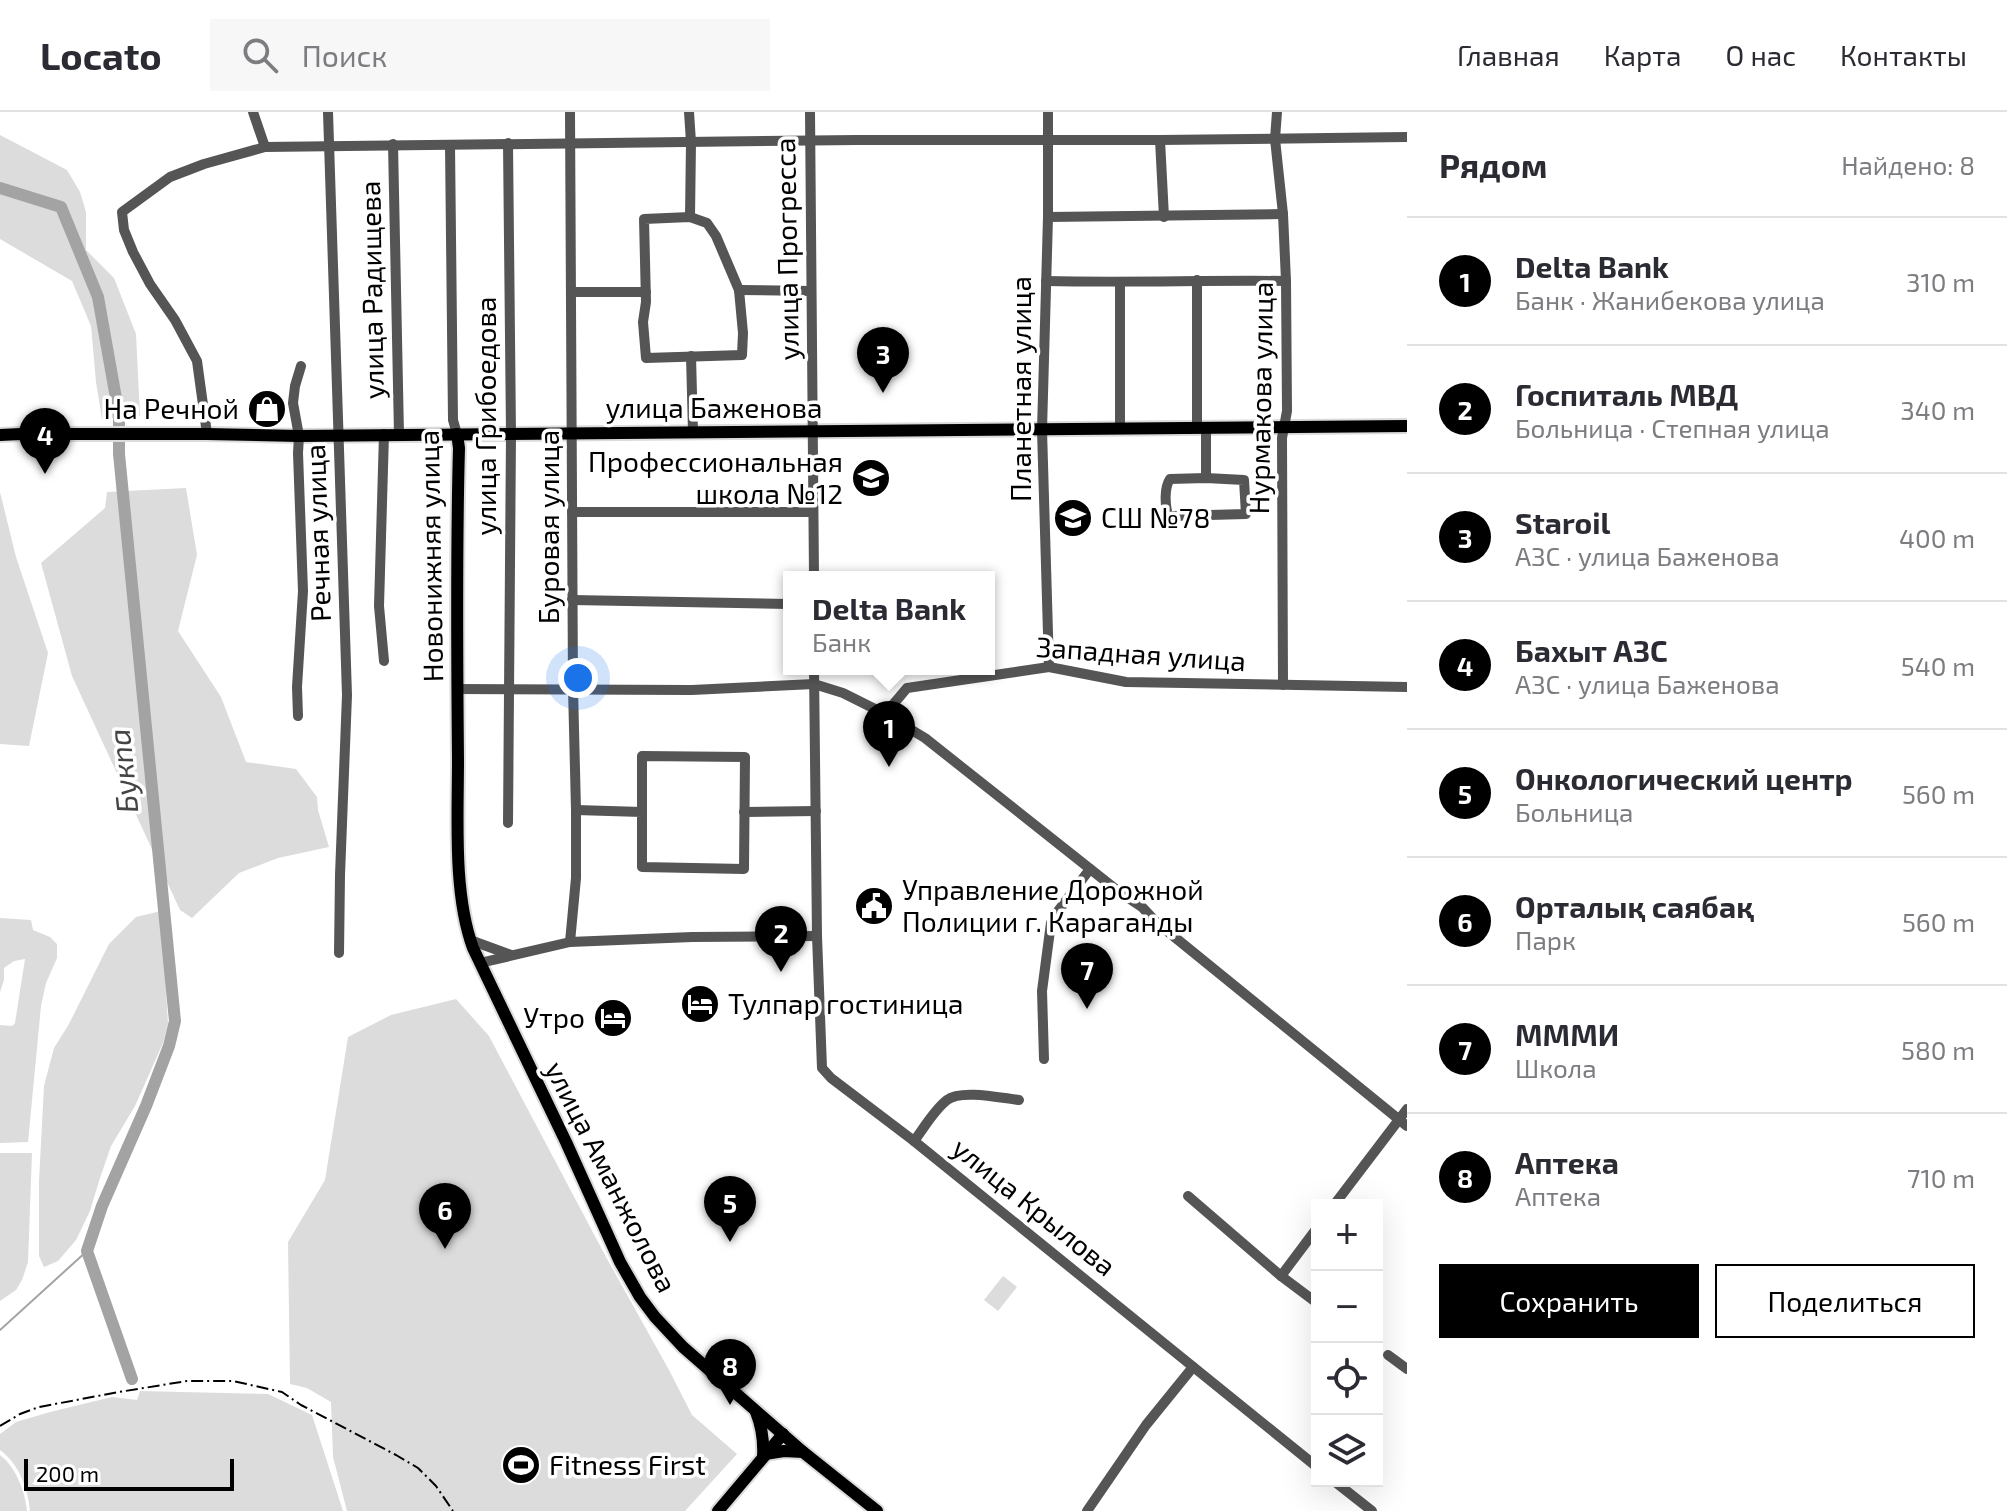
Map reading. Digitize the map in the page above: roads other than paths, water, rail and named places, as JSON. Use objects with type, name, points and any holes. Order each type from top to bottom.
[{"type":"main road","name":"улица Баженова","points":[[0,435],[299,436],[1407,426]]},
{"type":"main road","name":"Новонижняя улица","points":[[457,434],[459,855],[465,926],[480,963]]},
{"type":"main road","name":"улица Аманжолова","points":[[480,963],[620,1262],[640,1297],[683,1347],[783,1434]]},
{"type":"main road","points":[[756,1412],[761,1425],[764,1456]]},
{"type":"main road","points":[[718,1511],[783,1434],[877,1511]]},
{"type":"main road","points":[[764,1456],[784,1451],[803,1452]]},
{"type":"street","points":[[253,112],[265,147]]},
{"type":"street","name":"Речная улица","points":[[328,112],[347,695],[339,953]]},
{"type":"street","name":"Буровая улица","points":[[570,112],[576,810],[576,878],[570,942]]},
{"type":"street","points":[[689,112],[690,217]]},
{"type":"street","name":"улица Прогресса","points":[[810,112],[814,571]]},
{"type":"street","name":"Планетная улица","points":[[1048,112],[1042,430],[1049,667]]},
{"type":"street","name":"Нурмакова улица","points":[[1277,112],[1275,139],[1286,281],[1287,397],[1282,438],[1283,685]]},
{"type":"street","points":[[207,434],[197,361],[133,252],[124,230],[122,212],[170,177],[265,147],[1407,137]]},
{"type":"street","points":[[1160,140],[1164,217]]},
{"type":"street","name":"улица Грибоедова","points":[[508,143],[511,434],[508,823]]},
{"type":"street","name":"улица Радищева","points":[[393,144],[399,434]]},
{"type":"street","name":"Новонижняя улица","points":[[450,145],[453,420],[457,434]]},
{"type":"street","points":[[1048,217],[1283,214]]},
{"type":"street","points":[[690,217],[707,223],[716,236],[739,290],[742,355],[646,358],[643,322],[646,292],[644,219],[690,217]]},
{"type":"street","points":[[1197,280],[1201,428],[1206,478]]},
{"type":"street","points":[[1046,281],[1286,281]]},
{"type":"street","points":[[1120,283],[1120,429]]},
{"type":"street","points":[[739,290],[811,291]]},
{"type":"street","points":[[571,292],[646,292]]},
{"type":"street","points":[[691,356],[693,432]]},
{"type":"street","points":[[298,716],[303,591],[299,436],[293,403],[301,366]]},
{"type":"street","name":"улица Радищева","points":[[384,434],[379,606],[384,661]]},
{"type":"street","points":[[1206,478],[1244,480],[1246,514],[1168,515],[1168,480],[1206,478]]},
{"type":"street","points":[[572,512],[813,512]]},
{"type":"street","points":[[572,600],[783,604]]},
{"type":"street","name":"Западная улица","points":[[995,674],[1049,667],[1126,682],[1407,687]]},
{"type":"street","points":[[480,963],[570,942],[817,936],[814,675]]},
{"type":"street","name":"Западная улица","points":[[885,714],[907,688],[988,675]]},
{"type":"street","points":[[457,689],[692,690],[814,684],[843,693],[925,738],[1142,907],[1156,922],[1403,1123]]},
{"type":"street","points":[[642,756],[745,757],[744,869],[642,867],[642,812],[642,756]]},
{"type":"street","points":[[576,810],[642,812]]},
{"type":"street","points":[[744,812],[816,811]]},
{"type":"street","points":[[1044,1059],[1042,991],[1051,923],[1090,869]]},
{"type":"street","name":"улица Крылова","points":[[817,936],[822,1068],[831,1078],[914,1141],[1311,1462]]},
{"type":"street","points":[[470,940],[513,956]]},
{"type":"street","points":[[914,1141],[944,1102],[953,1097],[962,1094],[1019,1100]]},
{"type":"street","points":[[1339,1199],[1403,1123],[1407,1109]]},
{"type":"street","points":[[1188,1196],[1311,1298]]},
{"type":"street","points":[[1281,1276],[1311,1236]]},
{"type":"street","points":[[1388,1355],[1407,1369]]},
{"type":"street","points":[[1087,1511],[1146,1425],[1193,1367]]},
{"type":"street","points":[[1342,1487],[1372,1511]]},
{"type":"waterway","name":"Букпа","points":[[0,188],[61,207],[98,297],[119,415],[119,454],[175,1021],[169,1046],[102,1206],[87,1251],[132,1379]]},
{"type":"waterway","points":[[0,1330],[87,1251]]},
{"type":"railway","points":[[0,1426],[39,1407],[187,1381],[233,1381],[282,1392],[396,1455],[418,1468],[436,1486],[453,1511]]},
{"type":"place","name":"Staroil","points":[[883,393]]},
{"type":"place","name":"На Речной","points":[[267,409]]},
{"type":"place","name":"Бахыт АЗС","points":[[45,474]]},
{"type":"place","name":"Профессиональная школа №12","points":[[871,478]]},
{"type":"place","name":"СШ №78","points":[[1073,518]]},
{"type":"place","name":"Delta Bank","points":[[889,767]]},
{"type":"place","name":"Управление Дорожной Полиции г. Караганды","points":[[874,906]]},
{"type":"place","name":"Госпиталь МВД","points":[[781,972]]},
{"type":"place","name":"Тулпар гостиница","points":[[700,1004]]},
{"type":"place","name":"МММИ","points":[[1087,1009]]},
{"type":"place","name":"Утро","points":[[613,1018]]},
{"type":"place","name":"Онкологический центр","points":[[730,1242]]},
{"type":"place","name":"Орталық саябақ","points":[[445,1249]]},
{"type":"place","name":"Аптека","points":[[730,1405]]},
{"type":"place","name":"Fitness First","points":[[521,1465]]}]
